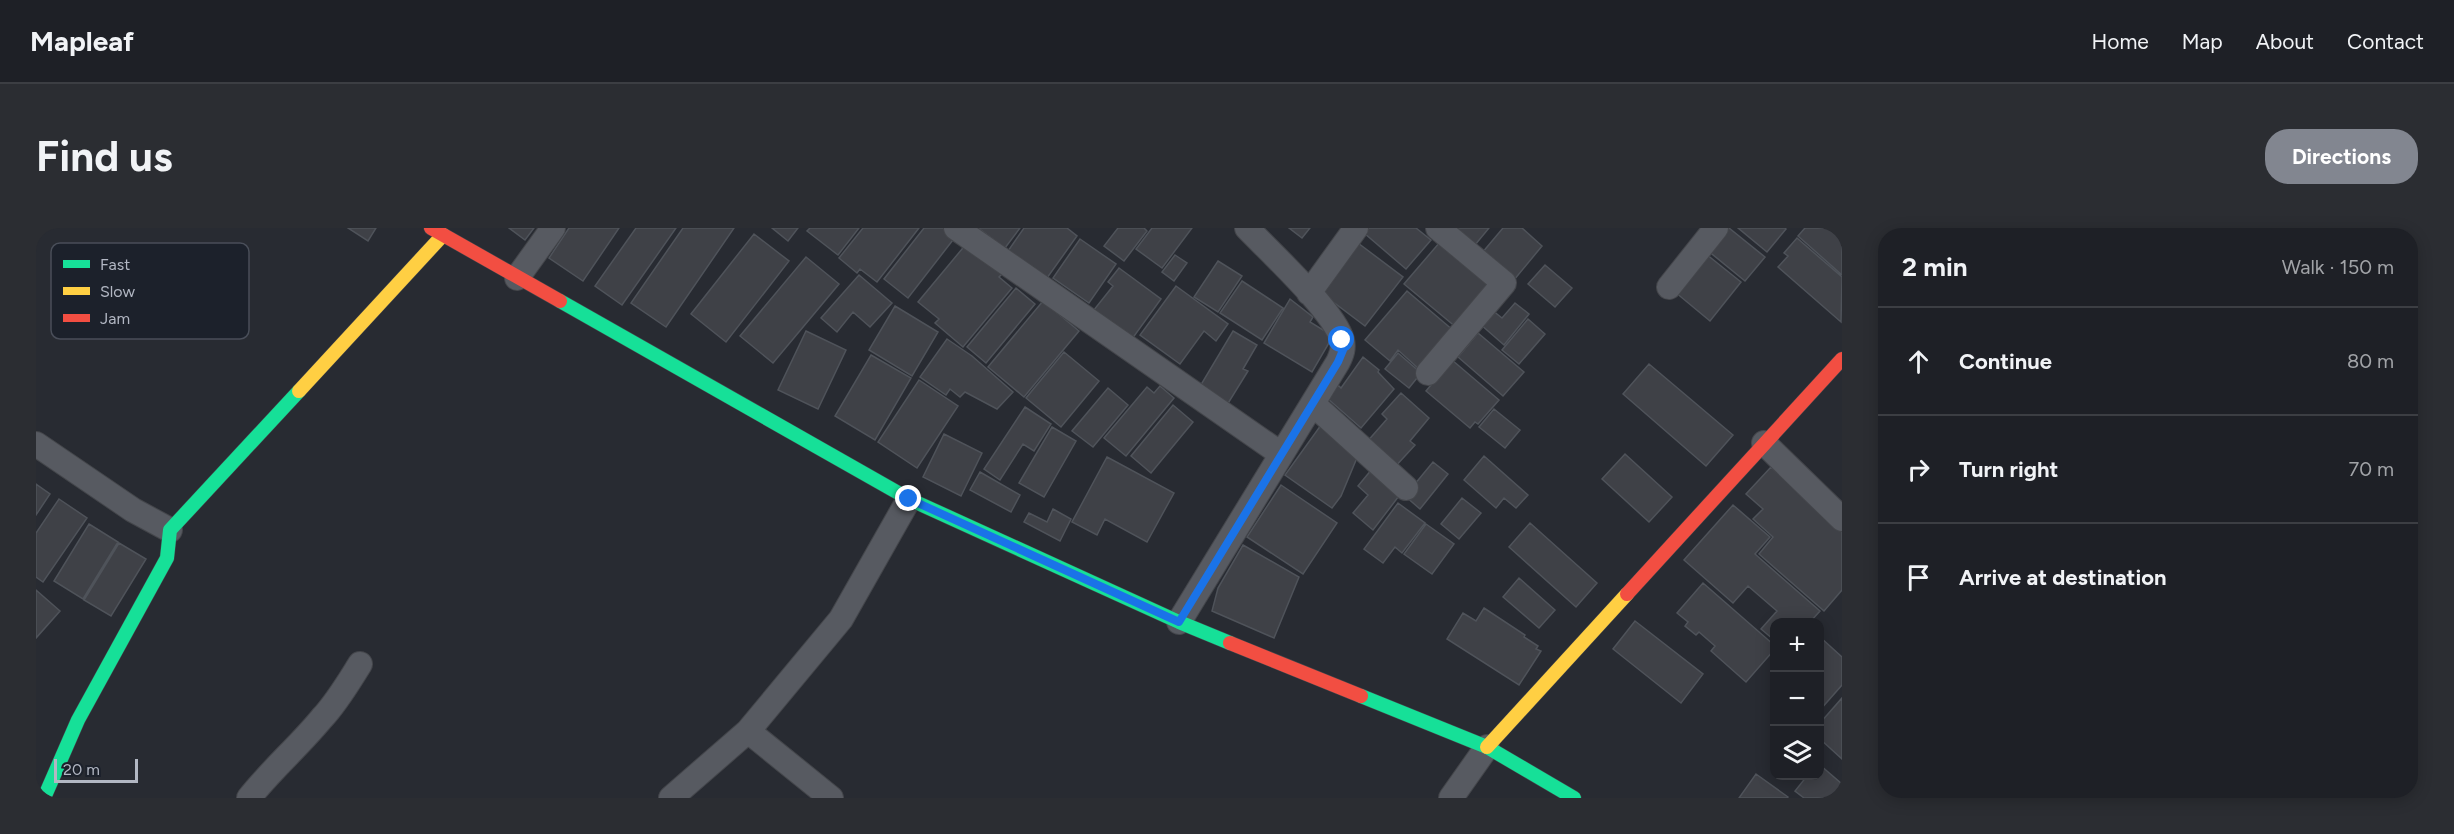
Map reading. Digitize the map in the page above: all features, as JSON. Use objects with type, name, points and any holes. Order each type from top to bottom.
[{"type":"street","points":[[517,278],[553,228]]},
{"type":"street","points":[[956,228],[1281,454]]},
{"type":"street","points":[[1179,622],[1313,404],[1343,350],[1336,325],[1309,293],[1246,228]]},
{"type":"street","points":[[1309,293],[1356,228]]},
{"type":"street","points":[[1428,373],[1504,283],[1438,228]]},
{"type":"street","points":[[1669,287],[1716,228]]},
{"type":"street","points":[[44,798],[78,720],[167,558],[170,530],[437,232],[909,499],[1179,622],[1486,747],[1574,798]]},
{"type":"street","points":[[1451,798],[1486,747],[1842,359]]},
{"type":"street","points":[[1313,404],[1406,488]]},
{"type":"street","points":[[1764,443],[1842,519]]},
{"type":"street","points":[[36,444],[133,510],[170,530]]},
{"type":"street","points":[[671,798],[748,731],[841,619],[909,499]]},
{"type":"street","points":[[249,798],[289,752],[322,719],[360,664]]},
{"type":"street","points":[[748,731],[831,798]]},
{"type":"building","points":[[348,228],[376,228],[368,241]]},
{"type":"building","points":[[509,228],[534,228],[525,240]]},
{"type":"building","points":[[569,228],[619,228],[583,281],[549,258]]},
{"type":"building","points":[[636,228],[676,228],[622,305],[595,286]]},
{"type":"building","points":[[683,228],[734,228],[666,327],[631,303]]},
{"type":"building","points":[[772,228],[798,228],[788,241]]},
{"type":"building","points":[[810,228],[859,228],[838,255],[807,231]]},
{"type":"building","points":[[863,228],[919,228],[877,282],[860,269],[857,273],[839,258]]},
{"type":"building","points":[[924,228],[946,228],[956,236],[908,298],[884,279]]},
{"type":"building","points":[[978,228],[1020,228],[1005,248]]},
{"type":"building","points":[[1024,228],[1067,228],[1077,236],[1047,278],[1008,251]]},
{"type":"building","points":[[1118,228],[1144,228],[1147,231],[1124,261],[1104,246]]},
{"type":"building","points":[[1152,228],[1192,228],[1162,268],[1136,249]]},
{"type":"building","points":[[1289,228],[1310,228],[1302,238]]},
{"type":"building","points":[[1369,228],[1416,228],[1431,240],[1406,269],[1364,233]]},
{"type":"building","points":[[1455,228],[1489,228],[1475,245]]},
{"type":"building","points":[[1503,228],[1522,228],[1542,246],[1514,280],[1482,253]]},
{"type":"building","points":[[1721,228],[1729,228],[1765,257],[1745,281],[1707,250]]},
{"type":"building","points":[[1738,228],[1785,228],[1786,229],[1767,252]]},
{"type":"building","points":[[1805,228],[1840,228],[1842,230],[1842,275],[1798,236]]},
{"type":"building","points":[[754,234],[789,261],[726,342],[691,314]]},
{"type":"building","points":[[1797,238],[1842,277],[1841,322],[1778,267],[1788,256],[1784,253]]},
{"type":"building","points":[[1080,239],[1116,264],[1089,303],[1053,278]]},
{"type":"building","points":[[1440,242],[1492,286],[1457,328],[1404,284]]},
{"type":"building","points":[[967,243],[1003,273],[999,277],[1012,288],[963,347],[935,323],[939,319],[918,302]]},
{"type":"building","points":[[1358,243],[1403,277],[1365,326],[1320,292]]},
{"type":"building","points":[[1706,254],[1741,282],[1710,321],[1675,292]]},
{"type":"building","points":[[1175,255],[1187,263],[1174,281],[1162,272]]},
{"type":"building","points":[[806,257],[839,284],[773,363],[740,336]]},
{"type":"building","points":[[1218,261],[1242,276],[1218,312],[1194,297]]},
{"type":"building","points":[[1545,265],[1572,288],[1555,307],[1528,284]]},
{"type":"building","points":[[1119,268],[1161,299],[1132,339],[1093,311],[1113,286],[1108,282]]},
{"type":"building","points":[[859,275],[892,303],[870,327],[853,312],[837,332],[821,318]]},
{"type":"building","points":[[1242,281],[1283,308],[1262,340],[1220,313]]},
{"type":"building","points":[[1176,286],[1228,324],[1216,341],[1204,331],[1180,364],[1140,335]]},
{"type":"building","points":[[1016,288],[1035,304],[986,363],[967,347]]},
{"type":"building","points":[[1407,291],[1454,331],[1420,370],[1398,350],[1390,361],[1365,340]]},
{"type":"building","points":[[1290,299],[1313,317],[1310,322],[1333,336],[1312,372],[1264,343]]},
{"type":"building","points":[[1043,301],[1079,331],[1024,397],[988,367]]},
{"type":"building","points":[[1515,303],[1529,314],[1504,345],[1480,324],[1492,310],[1502,318]]},
{"type":"building","points":[[895,306],[938,332],[912,376],[869,350]]},
{"type":"building","points":[[1528,319],[1545,334],[1519,364],[1502,350]]},
{"type":"building","points":[[806,331],[846,350],[818,409],[778,390]]},
{"type":"building","points":[[1233,331],[1257,345],[1243,369],[1248,371],[1227,405],[1199,388]]},
{"type":"building","points":[[1478,333],[1524,372],[1503,396],[1458,357]]},
{"type":"building","points":[[947,339],[972,356],[1013,392],[997,409],[965,392],[960,397],[950,389],[946,395],[920,377]]},
{"type":"building","points":[[1064,352],[1099,381],[1061,427],[1026,398]]},
{"type":"building","points":[[1398,353],[1421,373],[1409,388],[1385,369]]},
{"type":"building","points":[[871,355],[911,378],[875,440],[835,416]]},
{"type":"building","points":[[1363,357],[1379,370],[1378,372],[1394,389],[1361,428],[1327,398],[1338,385],[1341,388]]},
{"type":"building","points":[[1452,360],[1499,400],[1478,424],[1475,422],[1470,428],[1426,391]]},
{"type":"building","points":[[1649,364],[1733,435],[1706,466],[1623,394]]},
{"type":"building","points":[[919,380],[958,406],[917,468],[878,442]]},
{"type":"building","points":[[1160,386],[1174,398],[1126,456],[1104,438],[1147,387],[1154,393]]},
{"type":"building","points":[[1108,388],[1128,405],[1093,447],[1072,431]]},
{"type":"building","points":[[1401,393],[1429,418],[1410,441],[1415,445],[1394,468],[1366,443],[1387,419],[1382,414]]},
{"type":"building","points":[[1173,405],[1193,422],[1151,473],[1131,456]]},
{"type":"building","points":[[1025,407],[1051,424],[1034,451],[1023,444],[1000,480],[984,469]]},
{"type":"building","points":[[1494,409],[1520,430],[1505,448],[1479,427]]},
{"type":"building","points":[[1321,425],[1359,453],[1341,496],[1332,508],[1285,475]]},
{"type":"building","points":[[1052,427],[1076,441],[1044,497],[1019,483]]},
{"type":"building","points":[[944,434],[982,453],[961,496],[923,477]]},
{"type":"building","points":[[1625,454],[1672,497],[1649,522],[1602,479]]},
{"type":"building","points":[[1484,456],[1528,495],[1516,508],[1504,498],[1496,508],[1464,480]]},
{"type":"building","points":[[1107,457],[1174,493],[1147,542],[1105,519],[1097,535],[1072,522]]},
{"type":"building","points":[[1433,462],[1448,474],[1420,509],[1405,496]]},
{"type":"building","points":[[1771,467],[1842,530],[1842,590],[1824,611],[1759,554],[1773,537],[1753,519],[1763,509],[1746,494]]},
{"type":"building","points":[[1372,469],[1402,492],[1373,530],[1353,513],[1368,495],[1358,486]]},
{"type":"building","points":[[980,472],[1020,495],[1011,512],[970,490]]},
{"type":"building","points":[[36,484],[50,494],[36,515]]},
{"type":"building","points":[[1281,485],[1337,523],[1303,574],[1247,537]]},
{"type":"building","points":[[1462,498],[1481,513],[1459,539],[1441,524]]},
{"type":"building","points":[[59,499],[87,518],[43,582],[36,577],[36,533]]},
{"type":"building","points":[[1398,503],[1425,523],[1402,553],[1395,547],[1383,563],[1364,549]]},
{"type":"building","points":[[1733,505],[1770,537],[1755,554],[1820,611],[1814,618],[1771,618],[1777,611],[1748,586],[1733,603],[1684,560]]},
{"type":"building","points":[[1053,509],[1071,519],[1060,541],[1024,522],[1029,513],[1047,522]]},
{"type":"building","points":[[1530,523],[1597,583],[1576,607],[1509,547]]},
{"type":"building","points":[[89,524],[118,542],[83,599],[54,581]]},
{"type":"building","points":[[1426,524],[1454,544],[1432,574],[1404,554]]},
{"type":"building","points":[[119,543],[146,559],[111,616],[84,600]]},
{"type":"building","points":[[1243,545],[1299,577],[1274,638],[1212,611],[1218,588]]},
{"type":"building","points":[[1519,578],[1555,610],[1539,628],[1503,597]]},
{"type":"building","points":[[1703,583],[1770,642],[1770,655],[1746,682],[1711,651],[1715,646],[1699,632],[1696,635],[1685,626],[1688,622],[1677,613]]},
{"type":"building","points":[[36,590],[60,611],[36,638]]},
{"type":"building","points":[[1484,608],[1525,635],[1524,637],[1538,646],[1536,649],[1541,651],[1519,685],[1447,639],[1463,613],[1476,621]]},
{"type":"building","points":[[1770,619],[1770,637],[1761,629]]},
{"type":"building","points":[[1635,621],[1703,674],[1681,703],[1613,649]]},
{"type":"building","points":[[1824,641],[1842,657],[1842,685],[1824,705]]},
{"type":"building","points":[[1842,698],[1842,759],[1824,743],[1824,718]]},
{"type":"building","points":[[1824,768],[1842,784],[1842,798],[1804,798],[1795,791],[1804,780],[1824,780]]},
{"type":"building","points":[[1756,774],[1788,797],[1739,798]]},
{"type":"traffic: fast","points":[[560,301],[909,499],[1230,643]]},
{"type":"traffic: fast","points":[[44,798],[78,720],[167,558],[170,530],[299,391]]},
{"type":"traffic: fast","points":[[1361,696],[1487,747],[1574,798]]},
{"type":"traffic: slow","points":[[299,391],[443,235]]},
{"type":"traffic: slow","points":[[1487,747],[1627,594]]},
{"type":"traffic: jam","points":[[431,228],[560,301]]},
{"type":"traffic: jam","points":[[1627,594],[1842,359]]},
{"type":"traffic: jam","points":[[1230,643],[1361,696]]},
{"type":"route","points":[[909,499],[1179,622],[1338,362],[1343,350],[1342,340]]}]
